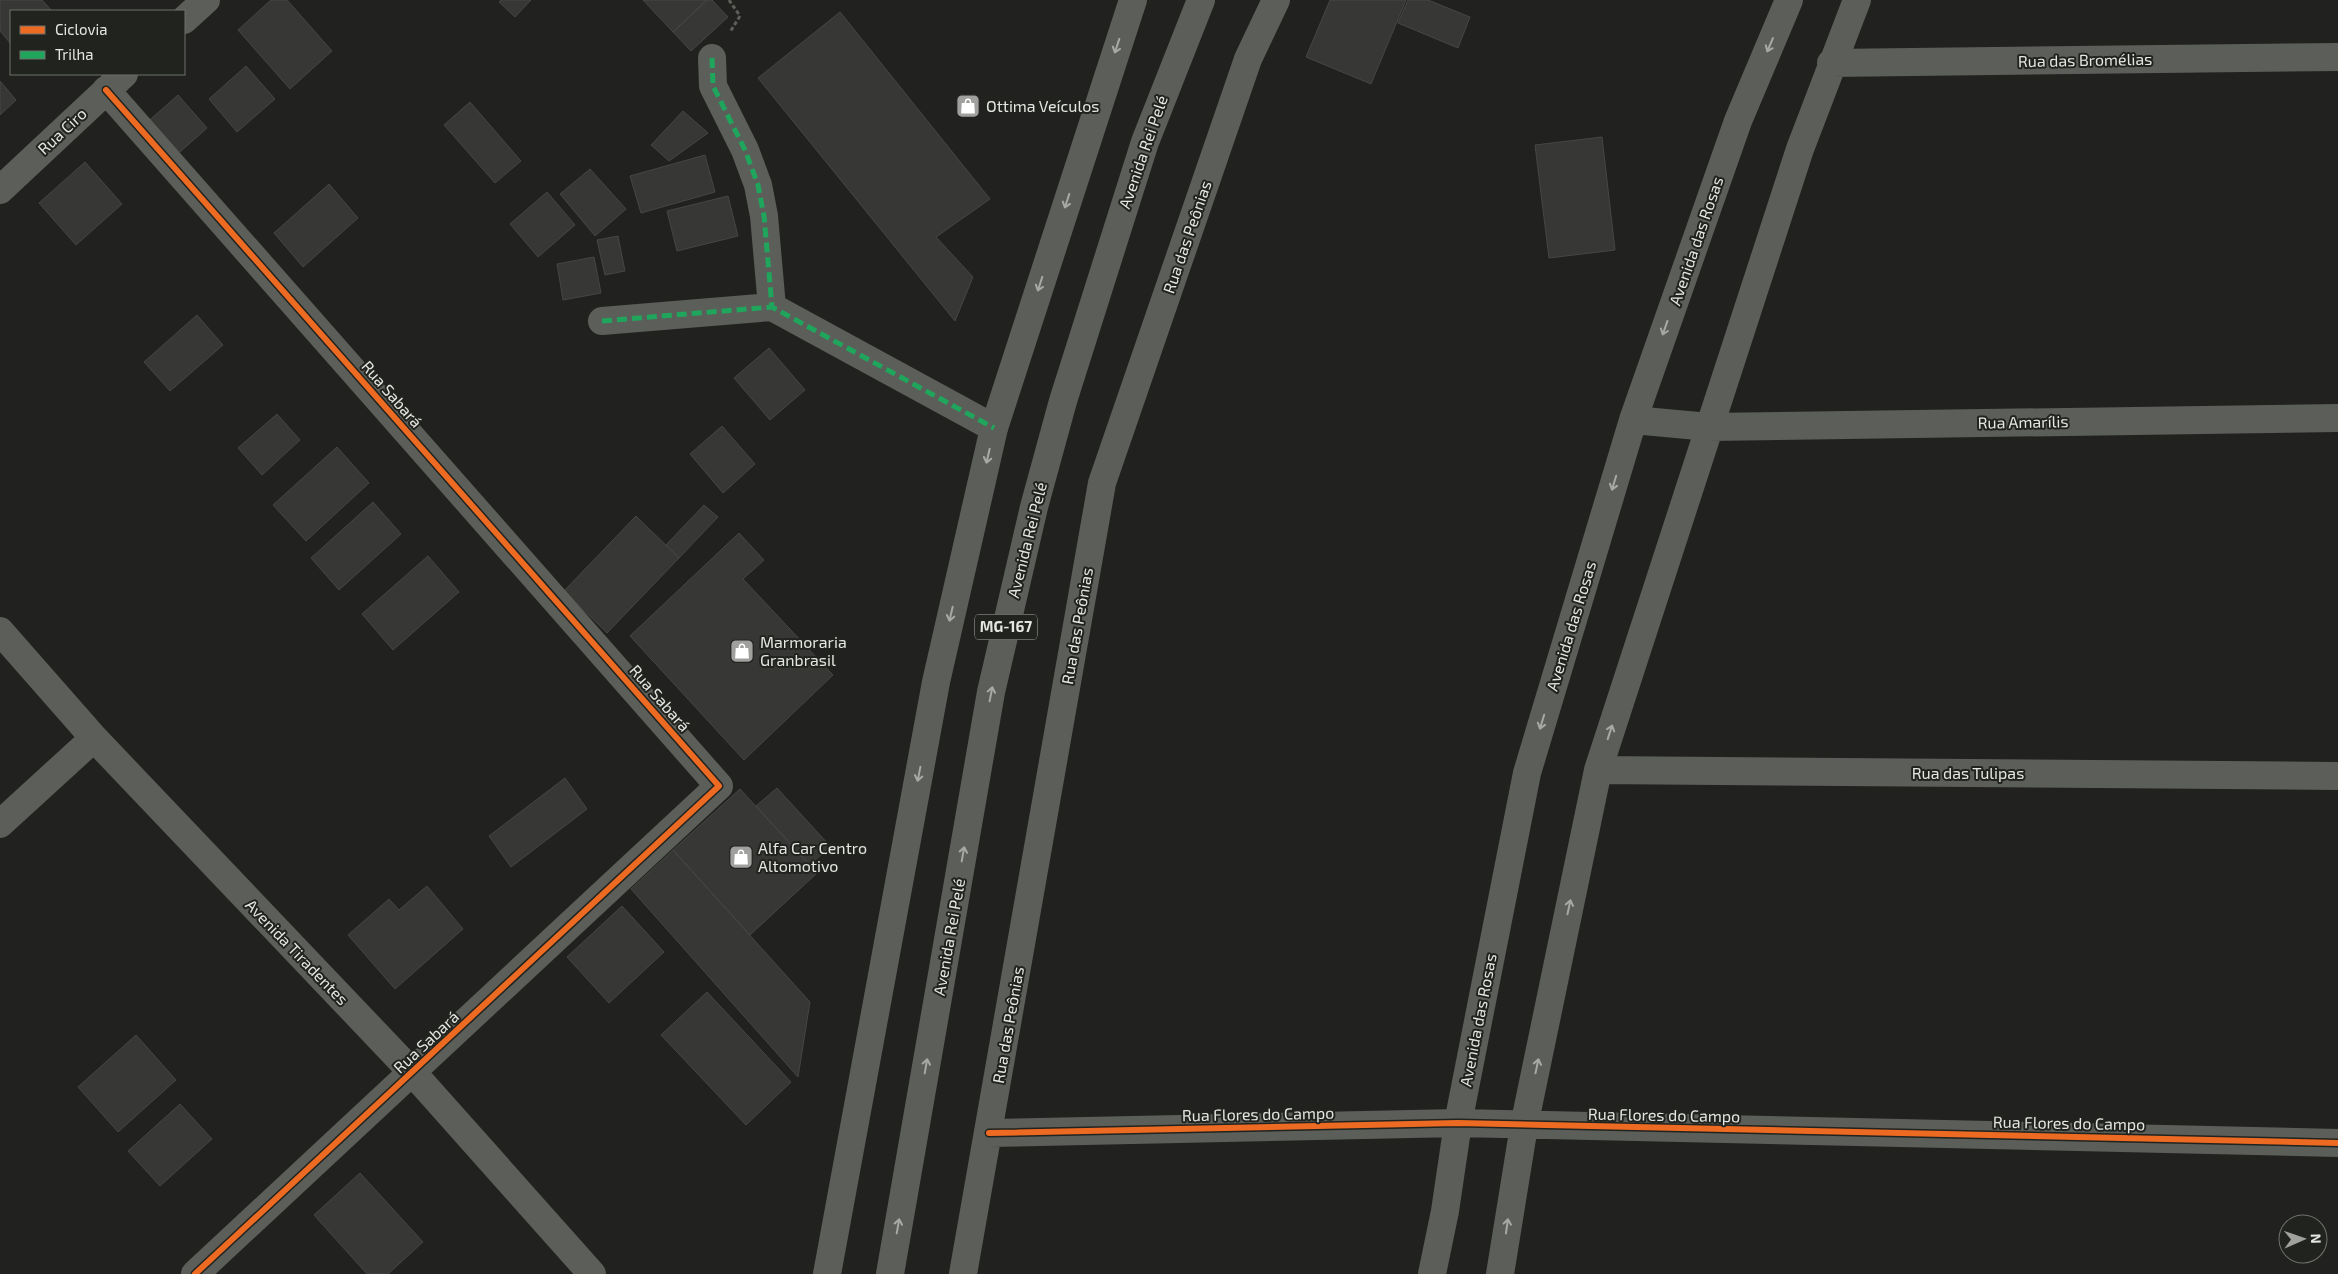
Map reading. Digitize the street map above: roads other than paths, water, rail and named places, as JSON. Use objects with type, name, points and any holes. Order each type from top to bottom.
[{"type":"main road","name":"MG-167","points":[[827,1274],[936,682],[994,428],[1132,0]]},
{"type":"main road","name":"Avenida Rei Pelé","points":[[890,1274],[991,692],[1034,507],[1063,401],[1144,142],[1201,0]]},
{"type":"street","points":[[185,19],[206,0]]},
{"type":"street","name":"Rua das Peônias","points":[[963,1274],[1102,483],[1248,58],[1276,0]]},
{"type":"street","name":"Avenida das Rosas","points":[[1432,1274],[1458,1124],[1527,774],[1633,420],[1738,121],[1789,0]]},
{"type":"street","points":[[1500,1274],[1524,1126],[1598,770],[1797,158],[1831,63],[1857,0]]},
{"type":"street","name":"Rua das Bromélias","points":[[1831,63],[2338,57]]},
{"type":"street","points":[[712,58],[713,86],[744,150],[758,185],[764,216],[772,308]]},
{"type":"street","name":"Rua Ciro","points":[[0,190],[115,82]]},
{"type":"street","name":"Rua Sabará","points":[[115,82],[719,786],[413,1074],[195,1274]]},
{"type":"street","points":[[602,321],[772,308],[994,428]]},
{"type":"street","name":"Rua Amarílis","points":[[1633,420],[1709,427],[2338,418]]},
{"type":"street","name":"Avenida Tiradentes","points":[[0,631],[94,738],[413,1074],[592,1274]]},
{"type":"street","points":[[0,824],[94,738]]},
{"type":"street","name":"Rua das Tulipas","points":[[1598,770],[2338,776]]},
{"type":"street","name":"Rua Flores do Campo","points":[[989,1133],[1458,1124],[2338,1143]]},
{"type":"place","name":"Ottima Veículos","points":[[968,106]]},
{"type":"place","name":"Marmoraria Granbrasil","points":[[742,651]]},
{"type":"place","name":"Alfa Car Centro Altomotivo","points":[[741,857]]}]
